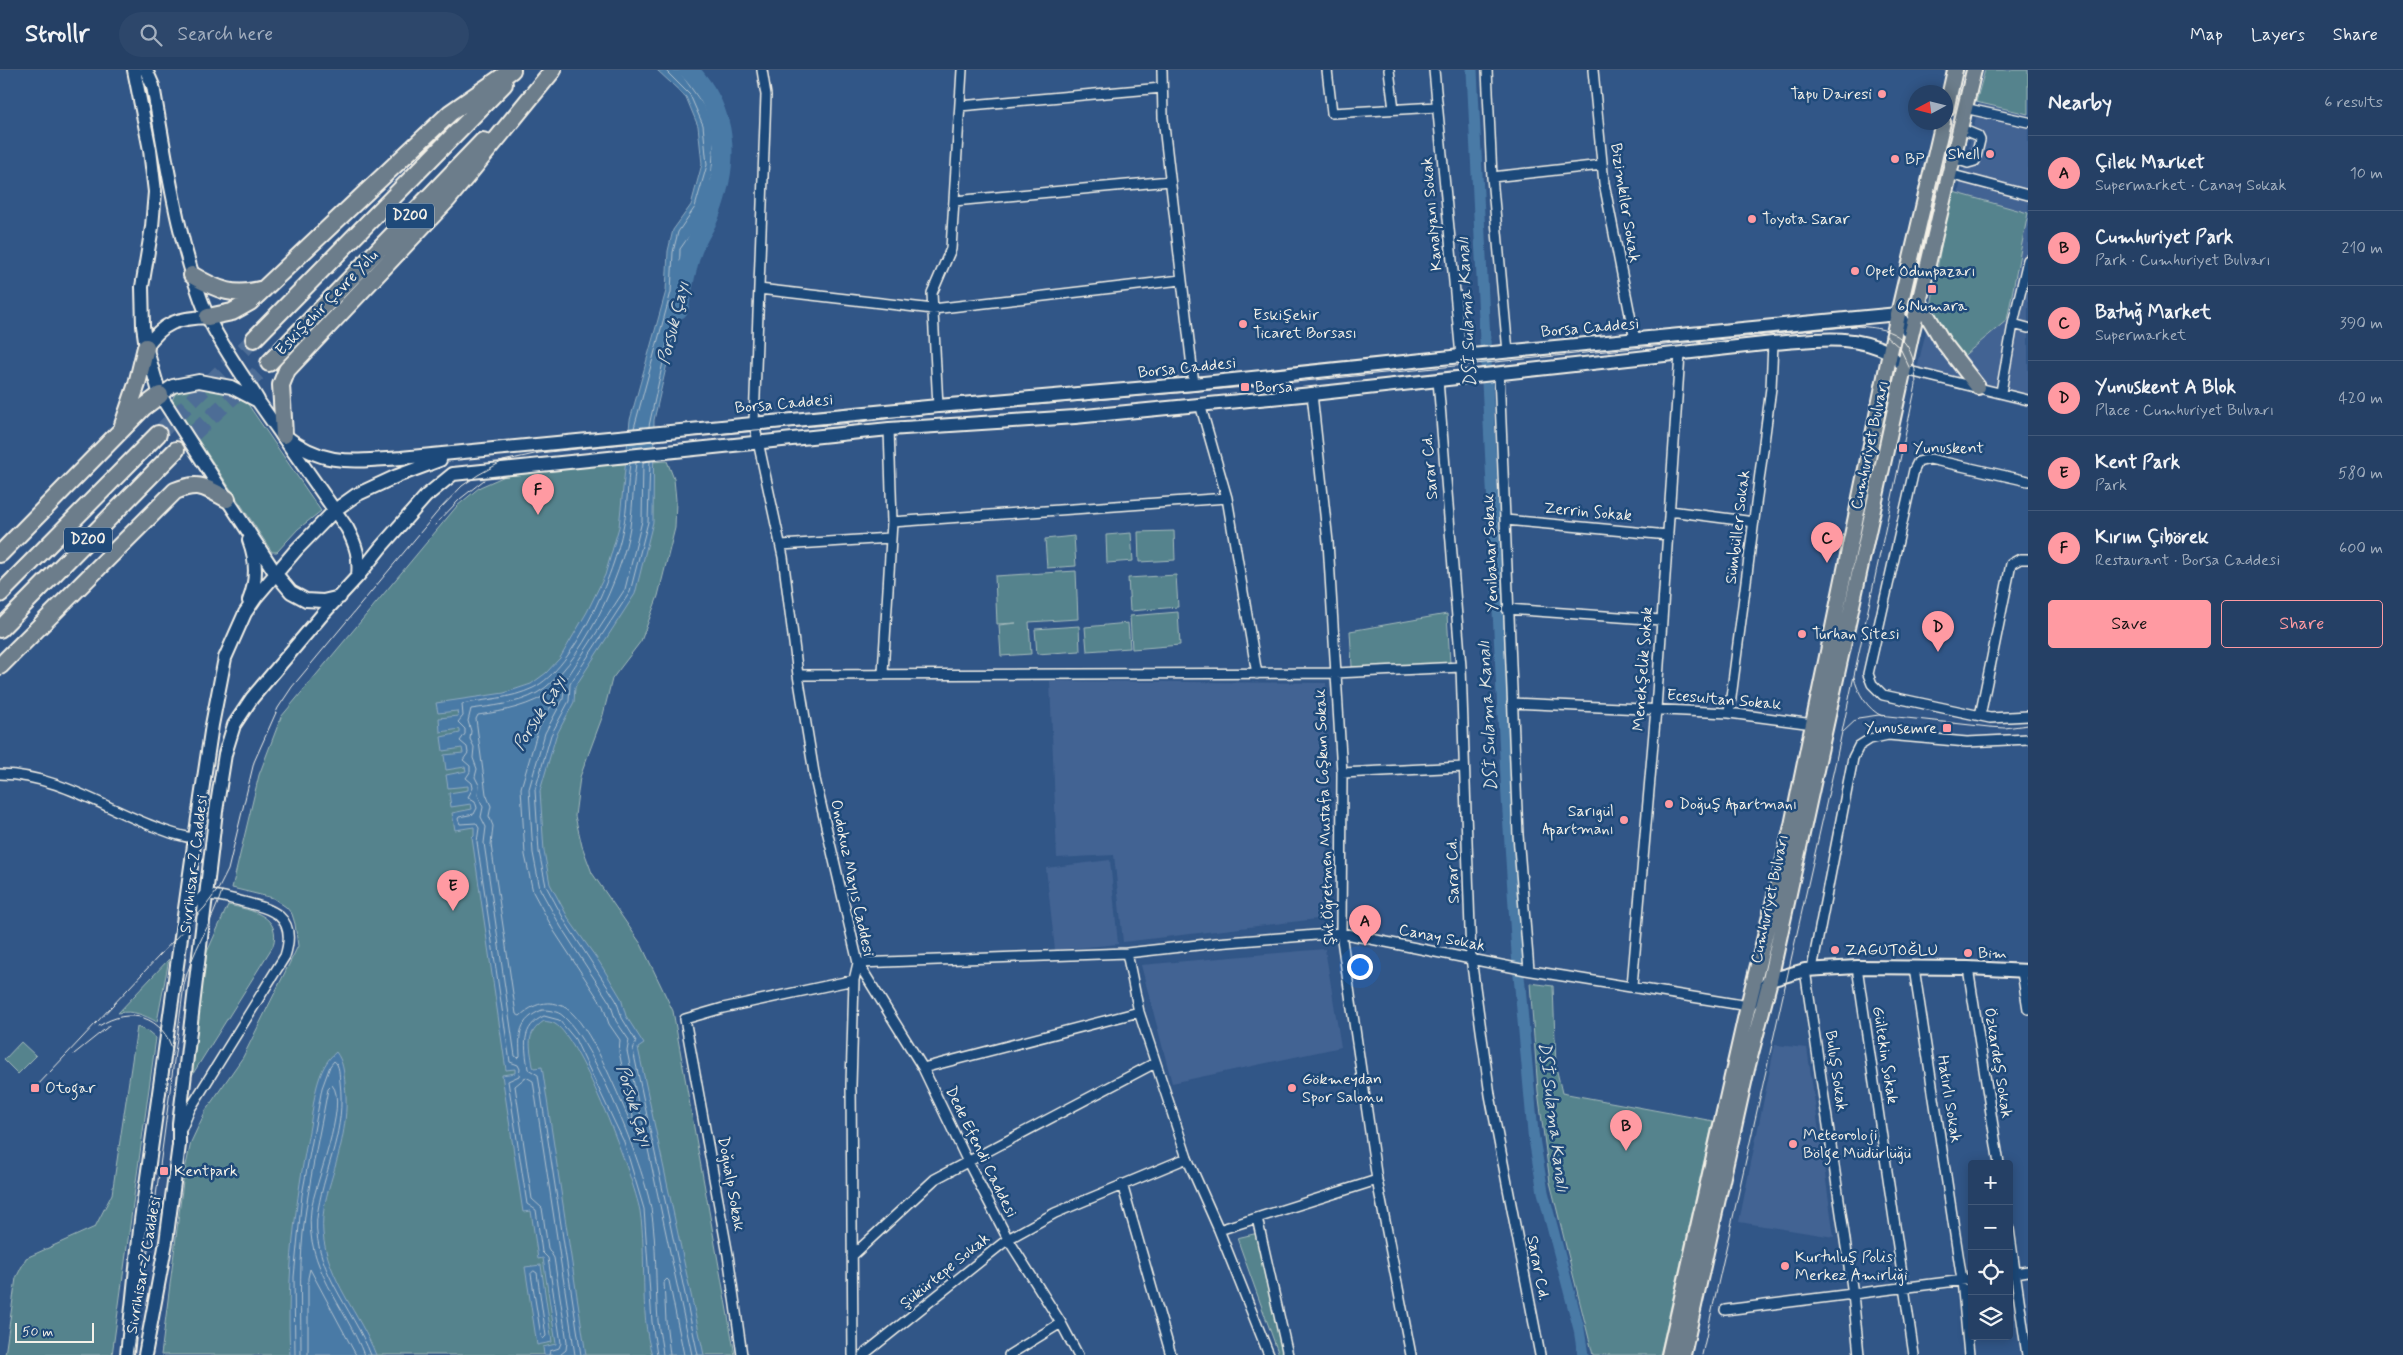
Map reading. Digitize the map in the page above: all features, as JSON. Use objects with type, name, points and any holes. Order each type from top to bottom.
[{"type":"highway","points":[[208,317],[232,312],[250,302],[450,113],[512,70]]},
{"type":"highway","name":"Eskişehir Çevre Yolu","points":[[254,339],[518,70]]},
{"type":"highway","points":[[284,435],[281,385],[287,370],[448,199],[552,70]]},
{"type":"highway","name":"Eskişehir Çevre Yolu","points":[[269,362],[552,70]]},
{"type":"highway","points":[[192,275],[211,286],[229,293],[247,294],[264,289]]},
{"type":"highway","points":[[119,434],[129,410],[146,347]]},
{"type":"highway","points":[[0,554],[144,407],[160,395]]},
{"type":"highway","name":"D200","points":[[0,594],[158,434]]},
{"type":"highway","name":"D200","points":[[0,630],[176,450]]},
{"type":"highway","points":[[0,666],[175,490],[189,485],[204,485],[227,499]]},
{"type":"main road","points":[[134,70],[150,150],[154,192],[152,227],[142,287],[142,326],[160,395],[276,574],[291,592],[306,600],[323,601],[340,597]]},
{"type":"main road","points":[[146,70],[153,86],[179,226],[192,275],[208,317],[258,400],[284,435],[357,546],[360,563],[358,576]]},
{"type":"main road","points":[[1952,85],[1955,70]]},
{"type":"main road","name":"Cumhuriyet Bulvarı","points":[[1683,1355],[1745,1078],[1770,980],[1911,336],[1974,70]]},
{"type":"main road","name":"Cumhuriyet Bulvarı","points":[[1669,1355],[1748,1006],[1791,830],[1898,314],[1941,130]]},
{"type":"main road","points":[[1919,301],[1943,342],[1978,387]]},
{"type":"main road","points":[[1898,314],[1911,336]]},
{"type":"main road","name":"Borsa Caddesi","points":[[454,455],[613,436],[1194,384],[1464,355],[1898,314]]},
{"type":"main road","points":[[146,347],[156,333],[166,325],[180,320],[208,317]]},
{"type":"main road","points":[[757,443],[889,429],[1075,417],[1312,394],[1773,343],[1842,338],[1873,344],[1891,353]]},
{"type":"main road","points":[[160,395],[173,386],[199,381],[231,387],[258,400]]},
{"type":"main road","points":[[284,435],[302,449],[320,457],[351,461],[454,455]]},
{"type":"main road","name":"Sivrihisar-2 Caddesi","points":[[145,1355],[166,1242],[179,1145],[179,1124],[206,896],[225,754],[234,725],[259,691],[381,547],[426,496],[453,474],[757,443]]},
{"type":"main road","points":[[245,613],[276,574],[334,510],[356,496],[396,476],[454,455]]},
{"type":"main road","points":[[127,1355],[142,1220],[212,724],[225,658],[254,588],[256,570],[252,548],[244,524]]},
{"type":"main road","points":[[1748,1006],[1770,980],[1809,970],[1856,967],[1968,968],[2025,972]]},
{"type":"street","name":"Ondokuz Mayıs Caddesi","points":[[762,70],[766,95],[754,423],[781,546],[798,675],[815,779],[858,963],[854,980],[851,1085],[853,1355]]},
{"type":"street","points":[[938,406],[932,293],[951,249],[962,70]]},
{"type":"street","points":[[1162,70],[1163,117],[1194,384]]},
{"type":"street","points":[[1327,70],[1332,113],[1437,106]]},
{"type":"street","points":[[1389,70],[1394,109]]},
{"type":"street","name":"Kanalyanı Sokak","points":[[1434,70],[1464,355]]},
{"type":"street","points":[[1487,70],[1492,178],[1508,352]]},
{"type":"street","name":"Bizimkiler Sokak","points":[[1593,70],[1602,165],[1634,340]]},
{"type":"street","points":[[960,106],[1162,88]]},
{"type":"street","points":[[1964,108],[2028,122]]},
{"type":"street","points":[[1952,158],[1968,163],[1975,161],[1980,140],[1978,136],[1959,128]]},
{"type":"street","points":[[1492,178],[1602,165]]},
{"type":"street","points":[[1948,174],[2028,195]]},
{"type":"street","points":[[954,201],[1170,181]]},
{"type":"street","points":[[2001,392],[2013,324],[2028,260]]},
{"type":"street","points":[[759,289],[933,310],[1182,280]]},
{"type":"street","points":[[2013,324],[2028,328]]},
{"type":"street","name":"Sümbüller Sokak","points":[[1729,713],[1771,388],[1773,343]]},
{"type":"street","points":[[1891,353],[1905,370],[2028,400]]},
{"type":"street","name":"Menekşelik Sokak","points":[[1632,986],[1656,709],[1680,354]]},
{"type":"street","name":"Yenibahar Sokak","points":[[1497,374],[1506,520],[1518,835],[1528,970]]},
{"type":"street","name":"Sarar Cd.","points":[[1438,380],[1461,667],[1471,958],[1490,1095],[1540,1355]]},
{"type":"street","name":"Şht.Öğretmen Mustafa Coşkun Sokak","points":[[1312,394],[1328,542],[1342,773],[1341,933],[1377,1180],[1411,1355]]},
{"type":"street","points":[[1200,404],[1227,498],[1257,674]]},
{"type":"street","points":[[883,673],[892,522],[889,429]]},
{"type":"street","points":[[2028,481],[1930,459],[1918,462],[1914,470],[1868,674],[1872,684],[1883,695],[1990,718],[2028,716]]},
{"type":"street","points":[[892,522],[1227,498]]},
{"type":"street","points":[[1670,511],[1754,522]]},
{"type":"street","name":"Zerrin Sokak","points":[[1506,520],[1668,535]]},
{"type":"street","points":[[781,546],[890,538]]},
{"type":"street","points":[[1980,716],[2011,564],[2020,559],[2028,559]]},
{"type":"street","points":[[1508,609],[1661,620]]},
{"type":"street","points":[[798,675],[883,673],[1257,674],[1336,673],[1461,667]]},
{"type":"street","name":"Ecesultan Sokak","points":[[1512,703],[1729,713],[1813,724]]},
{"type":"street","name":"Buluş Sokak","points":[[1859,1355],[1853,1294],[1809,970],[1853,758],[1859,746],[1870,739],[1888,735],[1967,742],[2028,739]]},
{"type":"street","points":[[1342,773],[1464,767]]},
{"type":"street","points":[[0,774],[38,778],[144,823],[185,838],[195,838]]},
{"type":"street","points":[[179,1145],[183,1125],[190,1109],[285,956],[289,946],[287,928],[281,916],[274,911],[226,897],[206,896],[196,900],[185,918]]},
{"type":"street","name":"Canay Sokak","points":[[858,963],[1127,953],[1216,943],[1341,933],[1528,970],[1748,1006]]},
{"type":"street","points":[[1127,953],[1139,1012],[1187,1158],[1219,1230],[1269,1355]]},
{"type":"street","name":"Dede Efendi Caddesi","points":[[858,963],[923,1068],[967,1160],[1008,1239],[1061,1323],[1078,1355]]},
{"type":"street","name":"Gültekin Sokak","points":[[1856,967],[1914,1355]]},
{"type":"street","name":"Hatırlı Sokak","points":[[1914,968],[1962,1280],[1969,1355]]},
{"type":"street","name":"Özkardeş Sokak","points":[[1968,968],[1998,1160]]},
{"type":"street","points":[[2025,972],[2028,1009]]},
{"type":"street","name":"Doğualp Sokak","points":[[742,1355],[728,1255],[685,1019],[723,1008],[854,980]]},
{"type":"street","points":[[923,1068],[1139,1012]]},
{"type":"street","points":[[852,1256],[935,1179],[967,1160],[1155,1063]]},
{"type":"street","name":"Şükürtepe Sokak","points":[[863,1355],[1008,1239],[1055,1212],[1187,1158]]},
{"type":"street","points":[[1219,1230],[1377,1180]]},
{"type":"street","points":[[1122,1184],[1172,1355]]},
{"type":"street","points":[[1257,1218],[1288,1355]]},
{"type":"street","points":[[2028,1271],[2013,1273],[2028,1355]]},
{"type":"street","points":[[1725,1310],[1968,1279]]},
{"type":"street","points":[[1009,1355],[1061,1323]]},
{"type":"shaded area","points":[[1987,70],[2028,70],[2028,407],[1915,378]]},
{"type":"shaded area","points":[[1050,681],[1326,683],[1328,800],[1325,918],[1123,942],[1114,855],[1057,858]]},
{"type":"shaded area","points":[[1110,860],[1118,944],[1055,950],[1046,868]]},
{"type":"shaded area","points":[[1325,949],[1341,1047],[1172,1083],[1141,965]]},
{"type":"shaded area","points":[[1775,1045],[1807,1048],[1834,1237],[1739,1222]]},
{"type":"green space","points":[[1985,70],[2028,70],[2028,114],[1976,102]]},
{"type":"green space","points":[[1950,191],[2028,213],[2007,320],[1961,358],[1929,319]]},
{"type":"green space","points":[[193,387],[220,390],[245,400],[321,511],[298,529],[277,552],[272,552],[172,400],[177,390]]},
{"type":"green space","points":[[667,461],[674,479],[676,500],[675,528],[658,596],[641,641],[612,679],[603,715],[580,777],[575,816],[582,846],[592,873],[641,944],[673,1011],[735,1355],[161,1355],[184,1174],[191,1142],[206,1110],[243,1057],[298,946],[292,914],[286,907],[273,898],[232,888],[259,775],[281,717],[457,506],[480,487],[505,476],[590,466]]},
{"type":"green space","points":[[1174,531],[1175,560],[1139,562],[1138,532]]},
{"type":"green space","points":[[1131,533],[1133,561],[1107,563],[1106,535]]},
{"type":"green space","points":[[1074,536],[1076,566],[1047,568],[1045,539]]},
{"type":"green space","points":[[1076,571],[1078,619],[1029,622],[1031,654],[1001,656],[999,625],[1016,623],[997,624],[995,576]]},
{"type":"green space","points":[[1176,575],[1178,607],[1130,611],[1128,578]]},
{"type":"green space","points":[[1178,612],[1180,645],[1132,649],[1130,616]]},
{"type":"green space","points":[[1447,614],[1450,663],[1352,667],[1350,631]]},
{"type":"green space","points":[[1128,623],[1130,648],[1087,651],[1085,627]]},
{"type":"green space","points":[[1079,626],[1080,651],[1037,654],[1035,629]]},
{"type":"green space","points":[[228,905],[255,912],[269,921],[275,936],[273,946],[189,1080],[207,952]]},
{"type":"green space","points":[[169,959],[157,1022],[138,1014],[129,1012],[118,1013]]},
{"type":"green space","points":[[1530,983],[1553,986],[1556,1067],[1562,1093],[1713,1121],[1660,1355],[1593,1355],[1550,1182],[1538,1091]]},
{"type":"green space","points":[[137,1027],[149,1032],[156,1038],[112,1355],[5,1355],[16,1278],[26,1258],[95,1227],[112,1194]]},
{"type":"green space","points":[[21,1042],[36,1056],[18,1074],[4,1060]]},
{"type":"green space","points":[[1258,1233],[1285,1355],[1279,1355],[1237,1238]]},
{"type":"water","points":[[657,70],[685,70],[709,103],[720,128],[714,210],[685,251],[684,290],[654,420],[653,522],[635,594],[575,687],[574,702],[556,736],[540,791],[544,851],[550,884],[570,921],[600,963],[621,998],[626,1016],[644,1044],[638,1048],[704,1355],[652,1355],[644,1302],[642,1228],[636,1194],[592,1081],[566,1035],[555,1024],[544,1021],[531,1035],[531,1052],[534,1068],[542,1067],[586,1355],[544,1355],[543,1347],[556,1344],[543,1258],[538,1259],[531,1211],[523,1212],[502,1075],[515,1073],[515,1069],[506,1070],[472,838],[474,836],[474,827],[455,830],[452,813],[472,809],[471,804],[451,807],[449,793],[468,790],[468,786],[448,788],[446,775],[466,771],[465,767],[446,770],[444,755],[463,753],[462,748],[443,751],[441,737],[460,733],[460,729],[440,732],[439,718],[458,716],[457,711],[438,713],[436,703],[504,693],[531,684],[546,673],[560,658],[587,612],[605,575],[619,527],[630,420],[666,291],[668,251],[673,230],[691,205],[702,164],[698,126],[686,97]]},
{"type":"water","points":[[336,1052],[342,1063],[346,1107],[344,1129],[325,1204],[323,1233],[326,1250],[337,1281],[376,1355],[290,1355],[289,1297],[300,1183],[317,1086],[324,1067]]},
{"type":"water","points":[[541,1265],[552,1342],[537,1345],[525,1267]]},
{"type":"waterway","name":"Porsuk Çayı","points":[[679,309],[691,256],[717,195],[723,157],[719,121],[712,103],[702,86],[689,70]]},
{"type":"waterway","name":"DSİ Sulama Kanalı","points":[[1472,70],[1507,797],[1517,953],[1533,1133],[1543,1192],[1579,1329],[1583,1355]]},
{"type":"tunnel","points":[[158,434],[254,339]]},
{"type":"tunnel","points":[[176,450],[269,363]]},
{"type":"tram line","points":[[35,1088],[205,907],[219,888],[228,870],[254,762],[278,708],[292,687],[439,510],[462,486],[503,461],[539,453],[755,430],[843,424],[919,415],[1245,387],[1855,326],[1870,327],[1883,330],[1902,339],[1912,357],[1916,385],[1836,760],[1702,1355]]},
{"type":"tram line","points":[[1885,335],[1900,348],[1910,369]]},
{"type":"tram line","points":[[435,525],[460,499],[484,480]]},
{"type":"tram line","points":[[1854,677],[1864,700],[1882,716]]},
{"type":"tram line","points":[[1842,733],[1858,718],[1879,715],[1989,727],[2005,728],[2028,725]]},
{"type":"tram line","points":[[132,1355],[154,1211],[184,985],[191,961],[222,891]]},
{"type":"tram line","points":[[99,1026],[110,1020],[122,1017],[144,1018],[162,1030],[173,1052]]},
{"type":"tram line","points":[[74,1054],[109,1026]]},
{"type":"place","name":"Tapu Dairesi","points":[[1882,94]]},
{"type":"place","name":"Shell","points":[[1990,154]]},
{"type":"place","name":"BP","points":[[1895,159]]},
{"type":"place","name":"Toyota Sarar","points":[[1752,219]]},
{"type":"place","name":"Opet Odunpazarı","points":[[1855,271]]},
{"type":"place","name":"6 Numara","points":[[1932,289]]},
{"type":"place","name":"Eskişehir Ticaret Borsası","points":[[1243,324]]},
{"type":"place","name":"Borsa","points":[[1245,387]]},
{"type":"place","name":"Yunuskent","points":[[1903,448]]},
{"type":"place","name":"Kırım Çibörek","points":[[538,515]]},
{"type":"place","name":"Batuğ Market","points":[[1827,563]]},
{"type":"place","name":"Turhan Sitesi","points":[[1802,634]]},
{"type":"place","name":"Yunuskent A Blok","points":[[1938,652]]},
{"type":"place","name":"Yunusemre","points":[[1947,728]]},
{"type":"place","name":"Doğuş Apartmanı","points":[[1669,804]]},
{"type":"place","name":"Sarıgül Apartmanı","points":[[1624,820]]},
{"type":"place","name":"Kent Park","points":[[453,911]]},
{"type":"place","name":"Çilek Market","points":[[1365,946]]},
{"type":"place","name":"ZAGUTOĞLU","points":[[1835,950]]},
{"type":"place","name":"Bim","points":[[1968,953]]},
{"type":"place","name":"Otogar","points":[[35,1088]]},
{"type":"place","name":"Gökmeydan Spor Salonu","points":[[1292,1088]]},
{"type":"place","name":"Meteoroloji Bölge Müdürlüğü","points":[[1793,1144]]},
{"type":"place","name":"Cumhuriyet Park","points":[[1626,1151]]},
{"type":"place","name":"Kentpark","points":[[164,1171]]},
{"type":"place","name":"Kurtuluş Polis Merkez Amirliği","points":[[1785,1266]]}]
